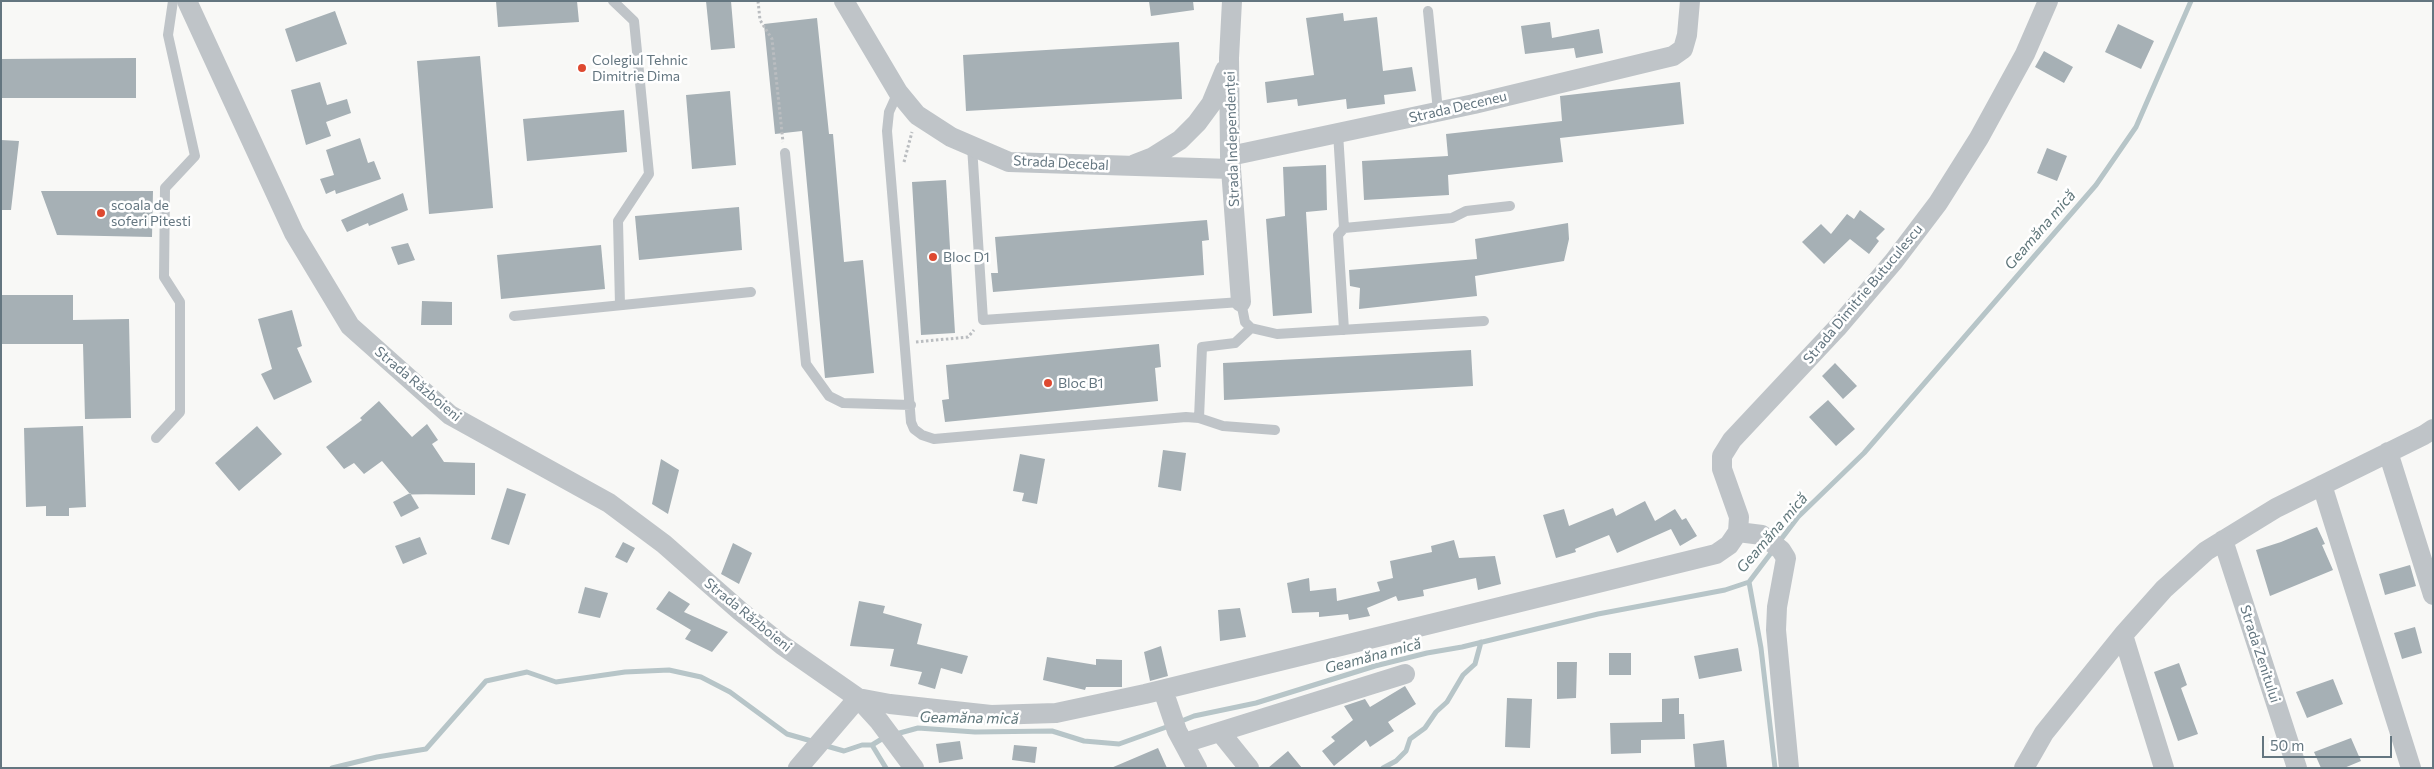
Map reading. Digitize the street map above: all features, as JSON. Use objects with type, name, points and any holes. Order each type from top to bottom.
[{"type":"street","name":"Strada Războieni","points":[[188,1],[294,233],[350,326],[450,415],[609,503],[664,544],[782,645],[858,698]]},
{"type":"street","name":"Strada Decebal","points":[[844,1],[898,92],[917,115],[951,138],[1009,162],[1128,167],[1230,162]]},
{"type":"street","name":"Strada Independenței","points":[[1232,1],[1229,58],[1230,162],[1241,302]]},
{"type":"street","name":"Strada Deceneu","points":[[1230,162],[1338,133],[1673,56],[1683,50],[1687,35],[1690,1]]},
{"type":"street","name":"Strada Dimitrie Butuculescu","points":[[1738,532],[1739,517],[1722,469],[1722,456],[1732,440],[1837,328],[1894,261],[1938,203],[1979,138],[2025,54],[2048,1]]},
{"type":"street","points":[[1128,167],[1153,157],[1180,140],[1197,123],[1211,104],[1229,58]]},
{"type":"street","points":[[2024,768],[2044,733],[2123,635],[2164,590],[2206,551],[2276,508],[2433,429]]},
{"type":"street","points":[[2388,452],[2433,595]]},
{"type":"street","points":[[2322,485],[2411,768]]},
{"type":"street","points":[[858,698],[890,704],[990,715],[1056,713],[1165,698],[1578,586],[1716,554],[1729,545],[1738,532],[1762,535],[1781,550],[1786,558],[1777,606],[1776,630],[1789,768]]},
{"type":"street","name":"Strada Zenitului","points":[[2223,540],[2297,768]]},
{"type":"street","points":[[2123,635],[2164,768]]},
{"type":"street","points":[[1181,737],[1220,732],[1405,674]]},
{"type":"street","points":[[858,698],[879,721],[914,768]]},
{"type":"street","points":[[798,768],[858,698]]},
{"type":"street","points":[[1165,698],[1181,737],[1197,768]]},
{"type":"street","points":[[1220,732],[1249,768]]},
{"type":"lane","points":[[156,438],[180,412],[180,302],[164,277],[165,188],[195,156],[168,35],[173,1]]},
{"type":"lane","points":[[613,1],[634,21],[648,174],[618,221],[620,305]]},
{"type":"lane","points":[[1428,11],[1438,111]]},
{"type":"lane","points":[[898,92],[889,112],[887,131],[911,422],[914,429],[922,435],[934,439],[1186,417],[1199,418],[1222,426],[1275,430]]},
{"type":"lane","points":[[1338,133],[1344,228]]},
{"type":"lane","points":[[972,146],[983,320],[1241,302],[1246,322],[1251,328],[1277,334],[1484,321]]},
{"type":"lane","points":[[785,153],[806,364],[829,396],[843,403],[911,405]]},
{"type":"lane","points":[[1344,330],[1338,235],[1344,228],[1452,218],[1466,211],[1510,206]]},
{"type":"lane","points":[[514,316],[751,292]]},
{"type":"lane","points":[[1199,418],[1202,347],[1235,343],[1251,328]]},
{"type":"path","points":[[758,1],[760,20],[772,39],[785,153]]},
{"type":"path","points":[[903,166],[917,115]]},
{"type":"path","points":[[915,332],[916,342],[968,337],[983,320]]},
{"type":"building","points":[[496,1],[577,1],[579,22],[498,27]]},
{"type":"building","points":[[706,1],[731,1],[735,48],[711,50]]},
{"type":"building","points":[[1149,1],[1193,1],[1194,10],[1151,16]]},
{"type":"building","points":[[335,11],[347,44],[296,62],[285,29]]},
{"type":"building","points":[[1343,13],[1344,21],[1377,17],[1383,71],[1412,67],[1416,91],[1384,95],[1385,104],[1347,109],[1346,99],[1298,106],[1297,99],[1267,103],[1265,82],[1314,75],[1306,18]]},
{"type":"building","points":[[817,18],[829,134],[833,134],[844,262],[863,260],[874,373],[825,378],[802,131],[775,134],[764,24]]},
{"type":"building","points":[[1550,22],[1552,38],[1599,29],[1603,53],[1576,58],[1574,48],[1525,54],[1521,26]]},
{"type":"building","points":[[2118,24],[2154,41],[2141,69],[2105,52]]},
{"type":"building","points":[[1179,42],[1182,99],[966,111],[963,55]]},
{"type":"building","points":[[2044,51],[2073,67],[2064,83],[2035,67]]},
{"type":"building","points":[[480,56],[493,208],[429,214],[417,61]]},
{"type":"building","points":[[136,58],[136,98],[1,98],[1,59]]},
{"type":"building","points":[[320,82],[327,105],[347,99],[351,113],[326,122],[331,136],[306,145],[291,90]]},
{"type":"building","points":[[1680,82],[1684,124],[1560,138],[1563,162],[1448,175],[1449,195],[1364,200],[1362,161],[1448,156],[1446,134],[1562,121],[1560,96]]},
{"type":"building","points":[[730,91],[736,165],[692,169],[686,95]]},
{"type":"building","points":[[624,110],[627,152],[527,161],[523,119]]},
{"type":"building","points":[[360,138],[368,163],[374,161],[381,179],[336,194],[335,190],[326,194],[320,179],[334,175],[326,150]]},
{"type":"building","points":[[1,140],[19,141],[11,210],[1,210]]},
{"type":"building","points":[[2047,148],[2067,156],[2057,181],[2037,173]]},
{"type":"building","points":[[1326,165],[1327,210],[1306,212],[1312,313],[1273,316],[1266,219],[1285,216],[1283,167]]},
{"type":"building","name":"Bloc D1","points":[[946,180],[955,333],[921,335],[912,182]]},
{"type":"building","name":"scoala de soferi Pitesti","points":[[41,191],[153,191],[152,237],[57,235]]},
{"type":"building","points":[[403,193],[408,210],[369,226],[368,223],[347,232],[341,220]]},
{"type":"building","points":[[739,207],[742,250],[639,260],[635,216]]},
{"type":"building","points":[[1860,210],[1885,229],[1876,238],[1879,241],[1869,254],[1850,239],[1824,264],[1802,242],[1821,224],[1831,234],[1847,214],[1854,219]]},
{"type":"building","points":[[1207,220],[1209,240],[1202,241],[1204,275],[993,292],[991,273],[998,273],[995,237]]},
{"type":"building","points":[[1568,223],[1569,239],[1564,261],[1475,276],[1477,296],[1359,309],[1360,288],[1350,286],[1349,270],[1477,259],[1475,239]]},
{"type":"building","points":[[408,243],[415,260],[398,265],[391,247]]},
{"type":"building","points":[[601,245],[605,289],[501,299],[497,255]]},
{"type":"building","points":[[1,295],[73,295],[73,320],[129,319],[131,418],[85,419],[83,344],[1,344]]},
{"type":"building","points":[[422,301],[452,302],[452,325],[421,325]]},
{"type":"building","points":[[292,310],[302,346],[297,348],[312,382],[274,400],[261,374],[272,369],[258,319]]},
{"type":"building","name":"Bloc B1","points":[[1159,344],[1161,367],[1155,368],[1158,401],[945,422],[942,400],[949,399],[946,365]]},
{"type":"building","points":[[1471,350],[1473,386],[1224,400],[1223,363]]},
{"type":"building","points":[[1835,363],[1857,386],[1843,399],[1822,376]]},
{"type":"building","points":[[1828,400],[1855,429],[1836,446],[1809,417]]},
{"type":"building","points":[[379,401],[412,437],[427,424],[438,440],[432,444],[444,462],[475,463],[475,495],[410,494],[382,461],[364,474],[354,463],[344,469],[326,447],[362,420],[360,418]]},
{"type":"building","points":[[83,426],[86,507],[69,508],[69,516],[46,516],[46,506],[26,507],[24,428]]},
{"type":"building","points":[[257,426],[282,454],[239,491],[215,463]]},
{"type":"building","points":[[1163,450],[1186,453],[1181,491],[1158,487]]},
{"type":"building","points":[[1020,454],[1045,459],[1037,504],[1022,501],[1024,493],[1013,491]]},
{"type":"building","points":[[661,459],[679,470],[668,514],[652,504]]},
{"type":"building","points":[[507,488],[526,494],[509,545],[491,539]]},
{"type":"building","points":[[410,493],[419,508],[401,517],[393,502]]},
{"type":"building","points":[[1645,501],[1655,521],[1675,509],[1682,520],[1686,518],[1697,536],[1680,546],[1671,529],[1617,553],[1609,535],[1575,549],[1576,552],[1556,558],[1543,515],[1564,509],[1569,526],[1613,508],[1616,516]]},
{"type":"building","points":[[2317,527],[2325,544],[2322,545],[2333,570],[2270,596],[2256,550]]},
{"type":"building","points":[[420,537],[427,554],[403,564],[395,546]]},
{"type":"building","points":[[1454,540],[1459,558],[1495,556],[1501,584],[1478,590],[1476,578],[1423,590],[1424,596],[1398,601],[1396,596],[1367,608],[1370,616],[1349,620],[1348,614],[1319,617],[1319,612],[1292,613],[1287,583],[1309,578],[1310,591],[1336,588],[1337,601],[1380,591],[1377,582],[1393,578],[1390,561],[1432,552],[1431,546]]},
{"type":"building","points":[[623,542],[635,548],[627,563],[615,557]]},
{"type":"building","points":[[733,543],[752,553],[739,584],[721,574]]},
{"type":"building","points":[[2410,565],[2416,586],[2385,595],[2379,574]]},
{"type":"building","points":[[585,587],[608,593],[600,618],[578,613]]},
{"type":"building","points":[[669,591],[690,604],[684,612],[728,632],[712,652],[685,639],[691,630],[656,609]]},
{"type":"building","points":[[859,601],[885,606],[883,613],[922,624],[917,644],[968,656],[962,674],[941,668],[935,689],[918,684],[922,672],[890,666],[894,649],[850,646]]},
{"type":"building","points":[[1240,608],[1246,637],[1220,641],[1218,610]]},
{"type":"building","points":[[2415,627],[2422,653],[2402,659],[2394,633]]},
{"type":"building","points":[[1161,646],[1168,676],[1150,681],[1144,652]]},
{"type":"building","points":[[1738,648],[1742,671],[1699,679],[1694,656]]},
{"type":"building","points":[[1609,653],[1631,653],[1631,675],[1609,675]]},
{"type":"building","points":[[1047,657],[1096,665],[1096,659],[1122,660],[1122,687],[1086,687],[1085,690],[1043,680]]},
{"type":"building","points":[[1557,662],[1577,662],[1576,698],[1557,699]]},
{"type":"building","points":[[2179,663],[2187,685],[2181,688],[2198,734],[2178,741],[2154,672]]},
{"type":"building","points":[[2333,679],[2343,704],[2307,718],[2296,692]]},
{"type":"building","points":[[1405,686],[1416,704],[1388,722],[1394,731],[1370,747],[1366,740],[1334,766],[1322,751],[1335,741],[1331,737],[1353,720],[1344,706],[1365,699],[1370,707]]},
{"type":"building","points":[[1507,698],[1532,699],[1530,748],[1505,747]]},
{"type":"building","points":[[1679,698],[1679,714],[1684,714],[1685,739],[1641,740],[1641,753],[1611,754],[1610,723],[1662,722],[1662,699]]},
{"type":"building","points":[[2351,738],[2361,761],[2344,768],[2321,768],[2314,752]]},
{"type":"building","points":[[1724,740],[1727,768],[1695,768],[1693,744]]},
{"type":"building","points":[[960,741],[963,759],[939,763],[936,744]]},
{"type":"building","points":[[1014,745],[1037,747],[1035,763],[1012,760]]},
{"type":"building","points":[[1158,748],[1167,768],[1111,768]]},
{"type":"building","points":[[1288,751],[1302,768],[1268,768]]},
{"type":"waterway","name":"Geamăna mică","points":[[1779,542],[1798,517],[1864,453],[2096,185],[2136,127],[2191,1]]},
{"type":"waterway","name":"Geamăna mică","points":[[1179,722],[1194,716],[1256,703],[1375,666],[1427,653],[1462,647],[1598,614],[1725,590],[1749,582],[1774,549]]},
{"type":"waterway","points":[[1749,582],[1761,648],[1775,768]]},
{"type":"waterway","points":[[1383,768],[1396,761],[1406,751],[1410,739],[1425,728],[1436,712],[1447,702],[1463,675],[1475,664],[1481,642]]},
{"type":"waterway","name":"Geamăna mică","points":[[332,768],[377,757],[426,749],[486,681],[527,672],[556,682],[625,672],[669,670],[701,677],[730,692],[787,734],[815,742]]},
{"type":"waterway","name":"Geamăna mică","points":[[896,734],[918,728],[975,732],[1052,731],[1084,741],[1119,744],[1172,725]]},
{"type":"waterway","name":"Geamăna mică","points":[[823,745],[844,751],[862,745],[872,745],[885,737]]},
{"type":"waterway","points":[[872,745],[886,768]]},
{"type":"place","name":"Colegiul Tehnic Dimitrie Dima","points":[[582,68]]},
{"type":"place","name":"scoala de soferi Pitesti","points":[[101,213]]},
{"type":"place","name":"Bloc D1","points":[[933,257]]},
{"type":"place","name":"Bloc B1","points":[[1048,383]]}]
